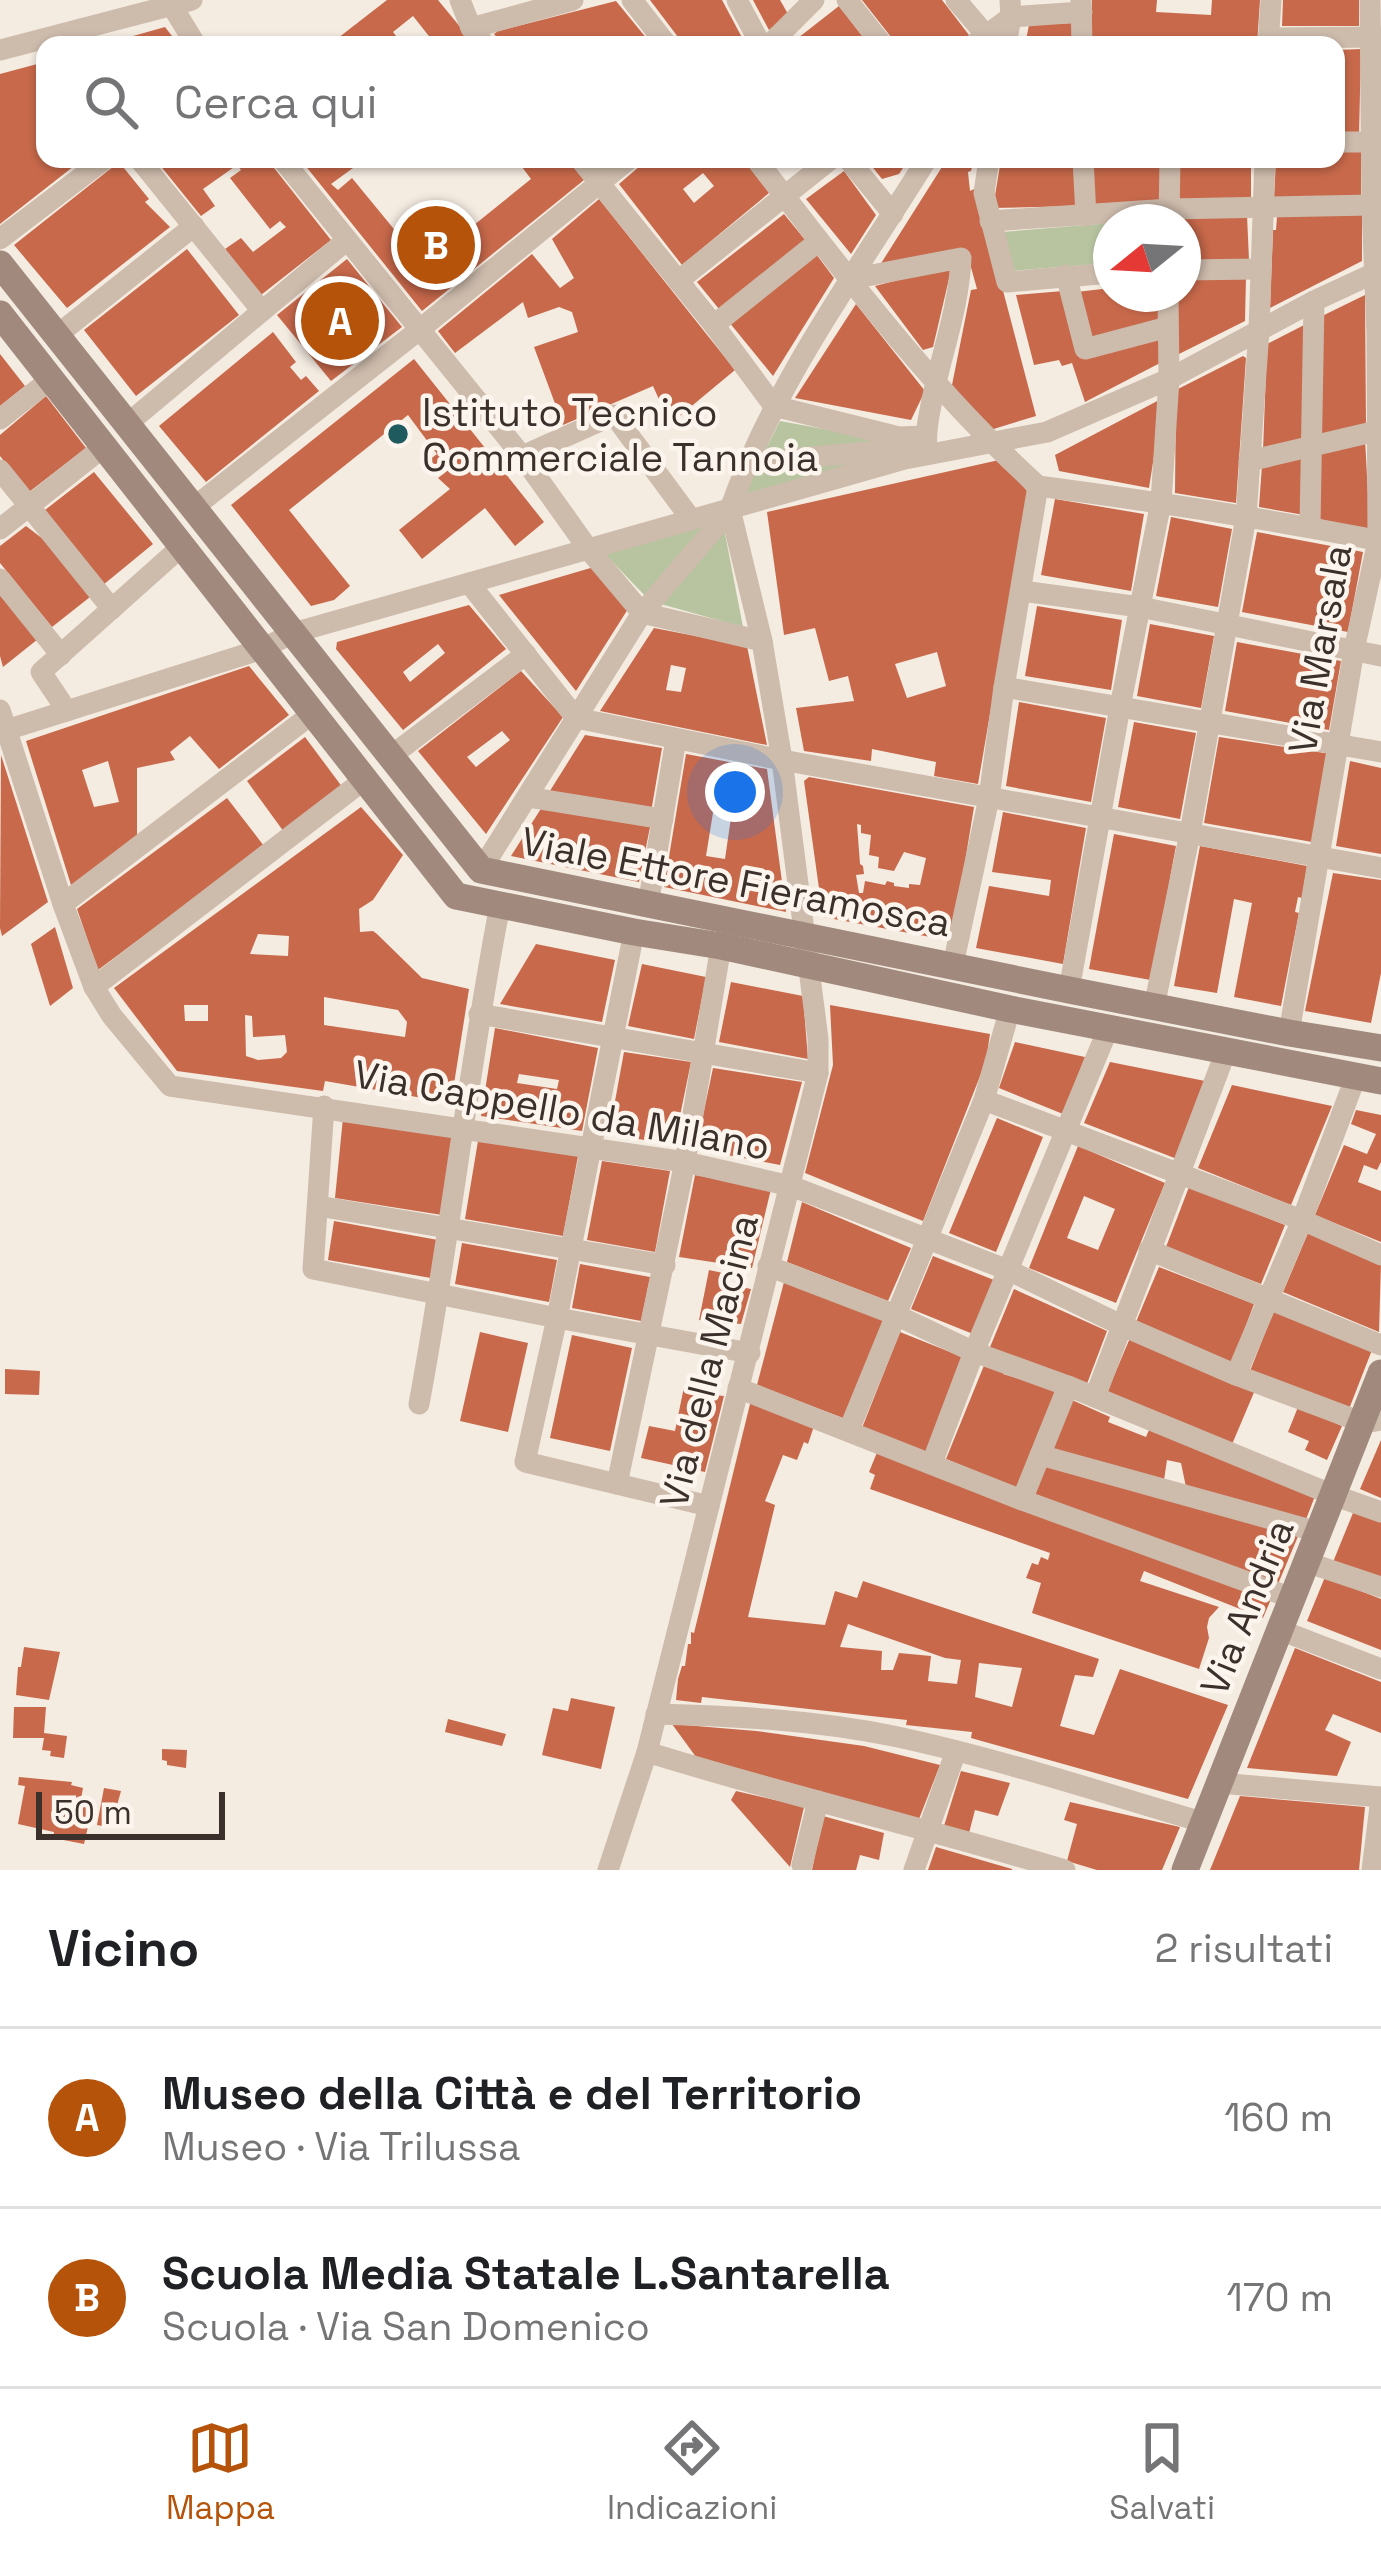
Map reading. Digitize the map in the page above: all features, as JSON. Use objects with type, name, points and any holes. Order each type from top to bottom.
[{"type":"main road","name":"Viale Ettore Fieramosca","points":[[0,265],[481,870],[1069,990],[1381,1048]]},
{"type":"main road","points":[[2,319],[364,780]]},
{"type":"main road","name":"Viale Ettore Fieramosca","points":[[364,780],[456,896],[1368,1078]]},
{"type":"main road","name":"Via Andria","points":[[1185,1870],[1333,1496],[1372,1422],[1381,1373]]},
{"type":"street","points":[[460,0],[478,36],[573,0]]},
{"type":"street","points":[[632,0],[660,36]]},
{"type":"street","points":[[737,0],[759,36]]},
{"type":"street","points":[[775,36],[814,0]]},
{"type":"street","points":[[847,0],[876,36]]},
{"type":"street","points":[[956,0],[977,36]]},
{"type":"street","points":[[1269,36],[1271,0]]},
{"type":"street","name":"Via Marsala","points":[[1289,1033],[1354,650],[1380,541],[1379,334],[1372,206],[1376,38],[1370,0]]},
{"type":"street","points":[[69,36],[182,3],[193,36]]},
{"type":"street","points":[[983,36],[1010,8],[1081,6],[1082,36]]},
{"type":"street","points":[[1345,39],[1376,38]]},
{"type":"street","points":[[0,50],[36,44]]},
{"type":"street","points":[[1345,142],[1377,142]]},
{"type":"street","points":[[0,239],[93,168]]},
{"type":"street","points":[[146,168],[262,310]]},
{"type":"street","points":[[289,168],[642,613],[762,641]]},
{"type":"street","points":[[588,168],[774,406],[902,448]]},
{"type":"street","points":[[193,508],[618,168]]},
{"type":"street","points":[[763,168],[936,382],[1038,486],[1161,502],[1380,541]]},
{"type":"street","points":[[678,281],[820,168]]},
{"type":"street","points":[[855,168],[893,214]]},
{"type":"street","points":[[481,870],[642,613],[735,504],[746,463],[774,406],[921,168]]},
{"type":"street","points":[[988,168],[984,193],[1007,282],[1093,274]]},
{"type":"street","points":[[1083,168],[1086,216]]},
{"type":"street","points":[[1169,204],[1170,168]]},
{"type":"street","points":[[1154,1006],[1246,517],[1265,168]]},
{"type":"street","points":[[1201,212],[1372,206]]},
{"type":"street","points":[[990,221],[1093,216]]},
{"type":"street","points":[[56,336],[194,226]]},
{"type":"street","points":[[126,425],[346,240]]},
{"type":"street","points":[[714,325],[819,241]]},
{"type":"street","points":[[851,279],[961,258],[959,292],[936,382],[927,445]]},
{"type":"street","points":[[1201,270],[1259,269]]},
{"type":"street","points":[[746,463],[991,443],[1047,432],[1169,379],[1377,272]]},
{"type":"street","points":[[1066,275],[1084,349],[1168,327]]},
{"type":"street","points":[[1310,526],[1314,302]]},
{"type":"street","points":[[1069,990],[1161,502],[1168,312]]},
{"type":"street","points":[[0,419],[51,379]]},
{"type":"street","points":[[522,456],[614,415],[691,519]]},
{"type":"street","points":[[1249,461],[1379,430]]},
{"type":"street","points":[[0,529],[106,446]]},
{"type":"street","points":[[2,724],[67,711],[262,649],[293,633],[596,551],[902,448]]},
{"type":"street","points":[[0,470],[112,609]]},
{"type":"street","points":[[953,965],[989,798],[1038,486]]},
{"type":"street","name":"Via della Macina","points":[[608,1870],[647,1752],[818,1073],[818,1040],[782,760],[735,504]]},
{"type":"street","points":[[67,711],[41,672],[182,547]]},
{"type":"street","points":[[0,579],[61,655]]},
{"type":"street","points":[[470,583],[577,718],[782,760],[1381,868]]},
{"type":"street","points":[[1022,591],[1140,607],[1381,656]]},
{"type":"street","points":[[743,627],[762,641]]},
{"type":"street","points":[[391,756],[526,654]]},
{"type":"street","points":[[1004,686],[1381,751]]},
{"type":"street","points":[[62,904],[312,714]]},
{"type":"street","name":"Via Cappello da Milano","points":[[2,724],[94,988],[170,1085],[686,1162],[790,1186],[1008,1270],[1236,1375],[1372,1422]]},
{"type":"street","points":[[648,905],[676,739]]},
{"type":"street","points":[[94,988],[364,780]]},
{"type":"street","points":[[527,796],[663,819]]},
{"type":"street","points":[[419,1404],[500,905]]},
{"type":"street","points":[[634,932],[525,1462],[709,1506]]},
{"type":"street","points":[[617,1484],[686,1162],[721,946]]},
{"type":"street","points":[[849,1430],[984,1100],[1010,1009]]},
{"type":"street","points":[[479,1014],[818,1073]]},
{"type":"street","points":[[932,1463],[1108,1029]]},
{"type":"street","points":[[1095,1397],[1226,1051]]},
{"type":"street","points":[[1236,1375],[1368,1078]]},
{"type":"street","points":[[984,1100],[1302,1220],[1381,1255]]},
{"type":"street","points":[[324,1106],[313,1269],[750,1353]]},
{"type":"street","points":[[318,1206],[665,1265]]},
{"type":"street","points":[[1150,1250],[1381,1345]]},
{"type":"street","points":[[769,1266],[1381,1512]]},
{"type":"street","points":[[1022,1500],[1068,1386]]},
{"type":"street","points":[[738,1388],[1022,1500],[1292,1598]]},
{"type":"street","points":[[1040,1455],[1318,1532]]},
{"type":"street","points":[[1306,1562],[1381,1587]]},
{"type":"street","points":[[1280,1630],[1381,1670]]},
{"type":"street","points":[[656,1714],[758,1718],[889,1735],[1202,1822]]},
{"type":"street","points":[[914,1870],[956,1751]]},
{"type":"street","points":[[647,1752],[1065,1870]]},
{"type":"street","points":[[1219,1783],[1381,1797],[1372,1870]]},
{"type":"street","points":[[802,1865],[818,1801]]},
{"type":"green space","points":[[1093,224],[1093,264],[1011,271],[1002,232]]},
{"type":"green space","points":[[780,421],[900,443],[903,454],[740,500]]},
{"type":"green space","points":[[722,518],[743,627],[650,601],[603,552]]},
{"type":"building","points":[[387,0],[438,0],[468,36],[429,36],[413,16],[393,32],[396,36],[341,36]]},
{"type":"building","points":[[650,0],[722,0],[741,36],[677,36]]},
{"type":"building","points":[[753,0],[780,0],[788,14],[769,30]]},
{"type":"building","points":[[862,0],[942,0],[969,35],[968,36],[890,36]]},
{"type":"building","points":[[1092,0],[1157,0],[1156,12],[1211,15],[1212,0],[1260,0],[1258,36],[1091,36]]},
{"type":"building","points":[[1283,0],[1359,0],[1359,26],[1282,26]]},
{"type":"building","points":[[616,1],[645,36],[496,36],[498,31]]},
{"type":"building","points":[[839,6],[862,36],[801,36]]},
{"type":"building","points":[[1074,23],[1074,36],[1027,36],[1029,25]]},
{"type":"building","points":[[165,27],[172,36],[133,36]]},
{"type":"building","points":[[1361,49],[1359,134],[1345,134],[1345,50]]},
{"type":"building","points":[[36,64],[36,168],[72,168],[0,224],[0,74]]},
{"type":"building","points":[[1345,148],[1361,148],[1361,196],[1274,199],[1276,168],[1345,168]]},
{"type":"building","points":[[111,168],[124,168],[149,199],[145,202],[170,227],[67,308],[14,245]]},
{"type":"building","points":[[162,168],[233,168],[203,189],[215,206],[201,216]]},
{"type":"building","points":[[274,168],[331,240],[261,295],[225,249],[241,238],[253,252],[286,227],[280,221],[270,229],[230,178],[241,170]]},
{"type":"building","points":[[307,168],[353,168],[331,184],[338,190],[352,178],[416,256],[436,240],[443,250],[531,179],[523,168],[574,168],[584,180],[422,311]]},
{"type":"building","points":[[638,168],[750,168],[769,193],[682,265],[619,184]],"holes":[[[703,173],[714,186],[694,203],[683,189]]]},
{"type":"building","points":[[873,168],[903,168],[899,174],[882,179]]},
{"type":"building","points":[[941,168],[972,168],[970,191],[976,188],[1036,416],[987,431],[952,385],[971,290],[977,289],[966,249],[882,269],[880,265]]},
{"type":"building","points":[[1000,168],[1075,168],[1077,206],[993,208]]},
{"type":"building","points":[[1091,168],[1163,168],[1163,203],[1091,204]]},
{"type":"building","points":[[1177,168],[1251,168],[1251,201],[1177,201]]},
{"type":"building","points":[[844,171],[876,215],[851,254],[806,199]]},
{"type":"building","points":[[599,199],[735,370],[670,424],[653,386],[563,425],[534,347],[578,332],[572,312],[559,307],[528,318],[523,302],[455,353],[438,331],[532,254],[560,288],[574,278],[552,239]]},
{"type":"building","points":[[1362,213],[1362,261],[1270,308],[1277,217]]},
{"type":"building","points":[[784,214],[806,241],[719,309],[697,282]]},
{"type":"building","points":[[1247,215],[1249,260],[1201,261],[1201,216]]},
{"type":"building","points":[[187,249],[239,315],[136,396],[84,330]]},
{"type":"building","points":[[816,254],[834,278],[773,376],[729,322]]},
{"type":"building","points":[[347,259],[402,327],[331,381],[277,315]]},
{"type":"building","points":[[952,266],[933,347],[923,350],[875,286]]},
{"type":"building","points":[[1246,277],[1245,321],[1177,355],[1176,312],[1201,312],[1201,279]]},
{"type":"building","points":[[1093,290],[1093,312],[1161,312],[1162,324],[1089,342],[1076,292]]},
{"type":"building","points":[[1063,291],[1083,359],[1160,335],[1160,363],[1085,402],[1072,363],[1062,366],[1059,360],[1034,365],[1016,295]]},
{"type":"building","points":[[1365,295],[1366,427],[1318,440],[1322,316]]},
{"type":"building","points":[[856,304],[925,391],[911,420],[795,398]]},
{"type":"building","points":[[1308,323],[1308,440],[1263,451],[1267,344]]},
{"type":"building","points":[[273,332],[296,362],[290,367],[319,391],[206,482],[159,426]]},
{"type":"building","points":[[0,354],[25,386],[0,406]]},
{"type":"building","points":[[1243,356],[1236,503],[1175,493],[1176,390]]},
{"type":"building","points":[[414,359],[544,522],[515,546],[485,508],[422,559],[399,530],[450,489],[438,478],[451,468],[445,462],[436,469],[429,460],[437,454],[408,415],[289,510],[350,586],[334,600],[311,606],[231,505]]},
{"type":"building","points":[[46,396],[86,448],[29,492],[0,456],[0,435]]},
{"type":"building","points":[[1163,398],[1149,488],[1059,471],[1055,455]]},
{"type":"building","points":[[1365,439],[1370,531],[1319,519],[1319,450]]},
{"type":"building","points":[[1306,455],[1304,515],[1259,507],[1262,465]]},
{"type":"building","points":[[999,460],[1028,492],[978,784],[934,776],[936,762],[872,749],[871,761],[804,751],[796,708],[854,701],[848,676],[829,681],[815,628],[784,635],[767,512]],"holes":[[[937,652],[946,686],[907,698],[895,664]]]},
{"type":"building","points":[[94,472],[153,544],[103,585],[45,510]]},
{"type":"building","points":[[1055,499],[1144,514],[1131,591],[1041,575]]},
{"type":"building","points":[[1171,517],[1232,529],[1218,607],[1156,596]]},
{"type":"building","points":[[26,526],[43,539],[90,597],[52,627],[0,563],[0,546]]},
{"type":"building","points":[[1257,532],[1363,552],[1348,632],[1242,612]]},
{"type":"building","points":[[594,567],[628,609],[576,691],[499,595]]},
{"type":"building","points":[[0,592],[38,639],[3,667],[0,656]]},
{"type":"building","points":[[469,605],[506,649],[403,730],[336,649],[337,642]],"holes":[[[438,644],[445,653],[410,682],[403,672]]]},
{"type":"building","points":[[1037,606],[1122,620],[1111,690],[1025,676]]},
{"type":"building","points":[[1150,624],[1214,636],[1201,708],[1137,696]]},
{"type":"building","points":[[654,628],[747,646],[767,745],[600,711]],"holes":[[[671,665],[686,668],[681,692],[666,690]]]},
{"type":"building","points":[[1237,642],[1341,661],[1329,730],[1225,711]]},
{"type":"building","points":[[249,666],[289,715],[219,769],[190,736],[170,752],[175,760],[137,768],[137,836],[71,885],[26,741]],"holes":[[[108,761],[119,802],[94,807],[82,770]]]},
{"type":"building","points":[[521,671],[563,717],[486,834],[418,751]],"holes":[[[502,731],[510,740],[476,767],[467,757]]]},
{"type":"building","points":[[1019,702],[1106,718],[1091,802],[1006,786]]},
{"type":"building","points":[[1134,722],[1196,733],[1180,819],[1118,807]]},
{"type":"building","points":[[585,735],[662,748],[651,812],[548,794]]},
{"type":"building","points":[[305,737],[343,788],[284,832],[247,781]]},
{"type":"building","points":[[1219,737],[1331,754],[1312,842],[1204,823]]},
{"type":"building","points":[[686,754],[767,769],[786,912],[664,887]],"holes":[[[716,794],[734,797],[725,859],[706,856]]]},
{"type":"building","points":[[1,755],[48,902],[2,936],[0,928]]},
{"type":"building","points":[[1350,761],[1381,768],[1381,854],[1336,846]]},
{"type":"building","points":[[809,777],[974,807],[952,941],[823,917],[804,781]],"holes":[[[857,824],[861,833],[871,835],[869,855],[879,857],[878,868],[894,871],[904,852],[926,858],[920,885],[909,884],[909,888],[865,881],[859,893],[856,875],[864,874]]]},
{"type":"building","points":[[227,798],[264,846],[98,970],[77,909]]},
{"type":"building","points":[[361,807],[403,855],[373,900],[359,909],[360,932],[373,931],[422,978],[469,989],[451,1103],[325,1081],[323,1091],[177,1071],[114,988]],"holes":[[[258,934],[289,936],[288,956],[250,954]],[[324,997],[398,1010],[407,1022],[405,1037],[324,1025]],[[184,1005],[208,1005],[208,1021],[185,1021]],[[245,1015],[252,1016],[253,1037],[285,1035],[287,1052],[281,1058],[246,1056]]]},
{"type":"building","points":[[542,807],[650,827],[639,882],[511,856]]},
{"type":"building","points":[[1003,812],[1086,828],[1063,964],[976,948],[989,886],[1049,896],[1051,880],[992,872]]},
{"type":"building","points":[[1114,834],[1176,846],[1151,980],[1089,969]]},
{"type":"building","points":[[1200,846],[1307,866],[1281,1006],[1234,997],[1252,903],[1234,899],[1217,993],[1174,986]]},
{"type":"building","points":[[1333,873],[1381,880],[1381,973],[1371,1023],[1305,1011]]},
{"type":"building","points":[[55,927],[73,988],[50,1006],[31,944]]},
{"type":"building","points":[[536,944],[615,960],[602,1022],[500,1004]]},
{"type":"building","points":[[642,964],[706,977],[694,1039],[628,1026]]},
{"type":"building","points":[[731,982],[803,996],[808,1059],[719,1042]]},
{"type":"building","points":[[830,1005],[990,1034],[986,1061],[923,1221],[805,1173],[833,1065]]},
{"type":"building","points":[[495,1028],[598,1048],[582,1131],[481,1116]],"holes":[[[519,1074],[559,1080],[557,1089],[517,1083]]]},
{"type":"building","points":[[1015,1042],[1085,1057],[1063,1114],[999,1088]]},
{"type":"building","points":[[624,1052],[691,1062],[674,1145],[609,1134]]},
{"type":"building","points":[[1110,1062],[1205,1081],[1177,1159],[1084,1123]]},
{"type":"building","points":[[713,1068],[802,1082],[780,1165],[696,1149]]},
{"type":"building","points":[[1232,1085],[1332,1106],[1291,1205],[1198,1168]]},
{"type":"building","points":[[1356,1110],[1381,1115],[1381,1162],[1377,1170],[1364,1165],[1358,1182],[1381,1191],[1381,1242],[1315,1215],[1344,1145],[1367,1154],[1376,1134],[1351,1124]]},
{"type":"building","points":[[343,1118],[452,1134],[442,1215],[335,1198]]},
{"type":"building","points":[[997,1118],[1043,1137],[996,1252],[949,1233]]},
{"type":"building","points":[[478,1141],[578,1156],[563,1236],[465,1219]]},
{"type":"building","points":[[1078,1146],[1165,1183],[1116,1303],[1029,1268]],"holes":[[[1084,1196],[1115,1209],[1098,1250],[1067,1238]]]},
{"type":"building","points":[[602,1161],[670,1171],[655,1252],[587,1240]]},
{"type":"building","points":[[695,1175],[771,1189],[752,1268],[679,1257]]},
{"type":"building","points":[[1189,1187],[1285,1225],[1261,1284],[1166,1247]]},
{"type":"building","points":[[802,1202],[911,1248],[888,1301],[787,1262]]},
{"type":"building","points":[[334,1221],[438,1240],[431,1278],[328,1260]]},
{"type":"building","points":[[1308,1233],[1381,1263],[1379,1332],[1283,1292]]},
{"type":"building","points":[[462,1243],[557,1260],[549,1302],[455,1284]]},
{"type":"building","points":[[933,1256],[994,1280],[973,1334],[911,1309]]},
{"type":"building","points":[[580,1264],[650,1277],[641,1321],[572,1308]]},
{"type":"building","points":[[1159,1267],[1254,1304],[1232,1363],[1136,1322]]},
{"type":"building","points":[[709,1270],[723,1273],[719,1287],[751,1289],[741,1324],[699,1320]]},
{"type":"building","points":[[784,1282],[884,1320],[843,1418],[757,1385]]},
{"type":"building","points":[[1014,1289],[1107,1331],[1085,1389],[988,1352]]},
{"type":"building","points":[[1275,1308],[1372,1350],[1349,1409],[1250,1371]]},
{"type":"building","points":[[480,1332],[528,1343],[508,1432],[460,1421]]},
{"type":"building","points":[[900,1332],[965,1358],[926,1453],[862,1428]]},
{"type":"building","points":[[572,1335],[632,1348],[610,1451],[550,1438]]},
{"type":"building","points":[[1130,1338],[1255,1390],[1230,1449],[1105,1397]]},
{"type":"building","points":[[985,1363],[1005,1371],[1003,1374],[1056,1390],[1017,1488],[946,1459]]},
{"type":"building","points":[[5,1369],[40,1371],[39,1395],[5,1394]]},
{"type":"building","points":[[703,1380],[713,1384],[715,1395],[724,1396],[705,1472],[641,1458],[649,1426],[675,1431],[684,1387],[693,1389]]},
{"type":"building","points":[[751,1400],[815,1423],[797,1460],[783,1455],[765,1501],[775,1505],[748,1617],[825,1625],[835,1591],[857,1598],[863,1581],[1099,1659],[1093,1677],[1075,1675],[1060,1726],[1094,1735],[1120,1669],[1228,1705],[1188,1799],[971,1738],[972,1732],[702,1697],[701,1703],[676,1700]],"holes":[[[848,1624],[961,1660],[957,1684],[928,1681],[931,1656],[899,1653],[893,1670],[881,1670],[882,1651],[840,1647]],[[979,1663],[1022,1668],[1012,1707],[975,1697]]]},
{"type":"building","points":[[1072,1400],[1110,1417],[1108,1422],[1146,1437],[1149,1430],[1315,1496],[1305,1522],[1186,1487],[1181,1463],[1167,1460],[1164,1480],[1053,1449]]},
{"type":"building","points":[[1298,1407],[1342,1426],[1327,1460],[1305,1450],[1309,1441],[1288,1432]]},
{"type":"building","points":[[1381,1440],[1381,1498],[1360,1489]]},
{"type":"building","points":[[878,1450],[1271,1599],[1263,1618],[1144,1571],[1140,1581],[1219,1607],[1209,1618],[1209,1638],[1199,1669],[1032,1613],[1041,1583],[1026,1578],[1032,1563],[1038,1565],[1041,1557],[1048,1560],[1050,1553],[870,1489],[875,1475],[869,1472]]},
{"type":"building","points":[[1047,1462],[1299,1534],[1278,1584],[1035,1494]]},
{"type":"building","points":[[1355,1508],[1381,1519],[1381,1581],[1333,1562]]},
{"type":"building","points":[[1325,1577],[1381,1599],[1381,1650],[1307,1621]]},
{"type":"building","points":[[24,1647],[60,1652],[49,1700],[16,1695]]},
{"type":"building","points":[[1295,1648],[1381,1682],[1381,1733],[1333,1714],[1325,1730],[1351,1742],[1337,1776],[1247,1768]]},
{"type":"building","points":[[571,1698],[615,1707],[601,1769],[542,1755],[553,1708],[568,1711]]},
{"type":"building","points":[[14,1707],[46,1707],[44,1733],[67,1736],[64,1758],[42,1750],[44,1738],[13,1738]]},
{"type":"building","points":[[448,1719],[506,1734],[502,1746],[445,1732]]},
{"type":"building","points":[[672,1724],[864,1746],[940,1765],[919,1819],[696,1757]]},
{"type":"building","points":[[162,1749],[187,1750],[186,1768],[167,1765]]},
{"type":"building","points":[[961,1771],[1010,1783],[998,1816],[975,1810],[969,1833],[944,1826]]},
{"type":"building","points":[[19,1777],[72,1782],[83,1788],[81,1799],[94,1801],[84,1844],[18,1824],[25,1786],[18,1785]]},
{"type":"building","points":[[104,1788],[121,1791],[113,1828],[97,1825]]},
{"type":"building","points":[[736,1791],[804,1807],[790,1867],[731,1800]]},
{"type":"building","points":[[1240,1796],[1365,1807],[1359,1870],[1210,1870]]},
{"type":"building","points":[[1070,1802],[1180,1827],[1162,1870],[1097,1870],[1067,1861],[1077,1824],[1064,1820]]},
{"type":"building","points":[[823,1816],[884,1833],[879,1860],[860,1855],[856,1870],[812,1870]]},
{"type":"building","points":[[936,1847],[1012,1869],[1012,1870],[928,1870]]},
{"type":"place","name":"Scuola Media Statale L.Santarella","points":[[436,245]]},
{"type":"place","name":"Museo della Città e del Territorio","points":[[340,321]]},
{"type":"place","name":"Istituto Tecnico Commerciale Tannoia","points":[[398,434]]}]
